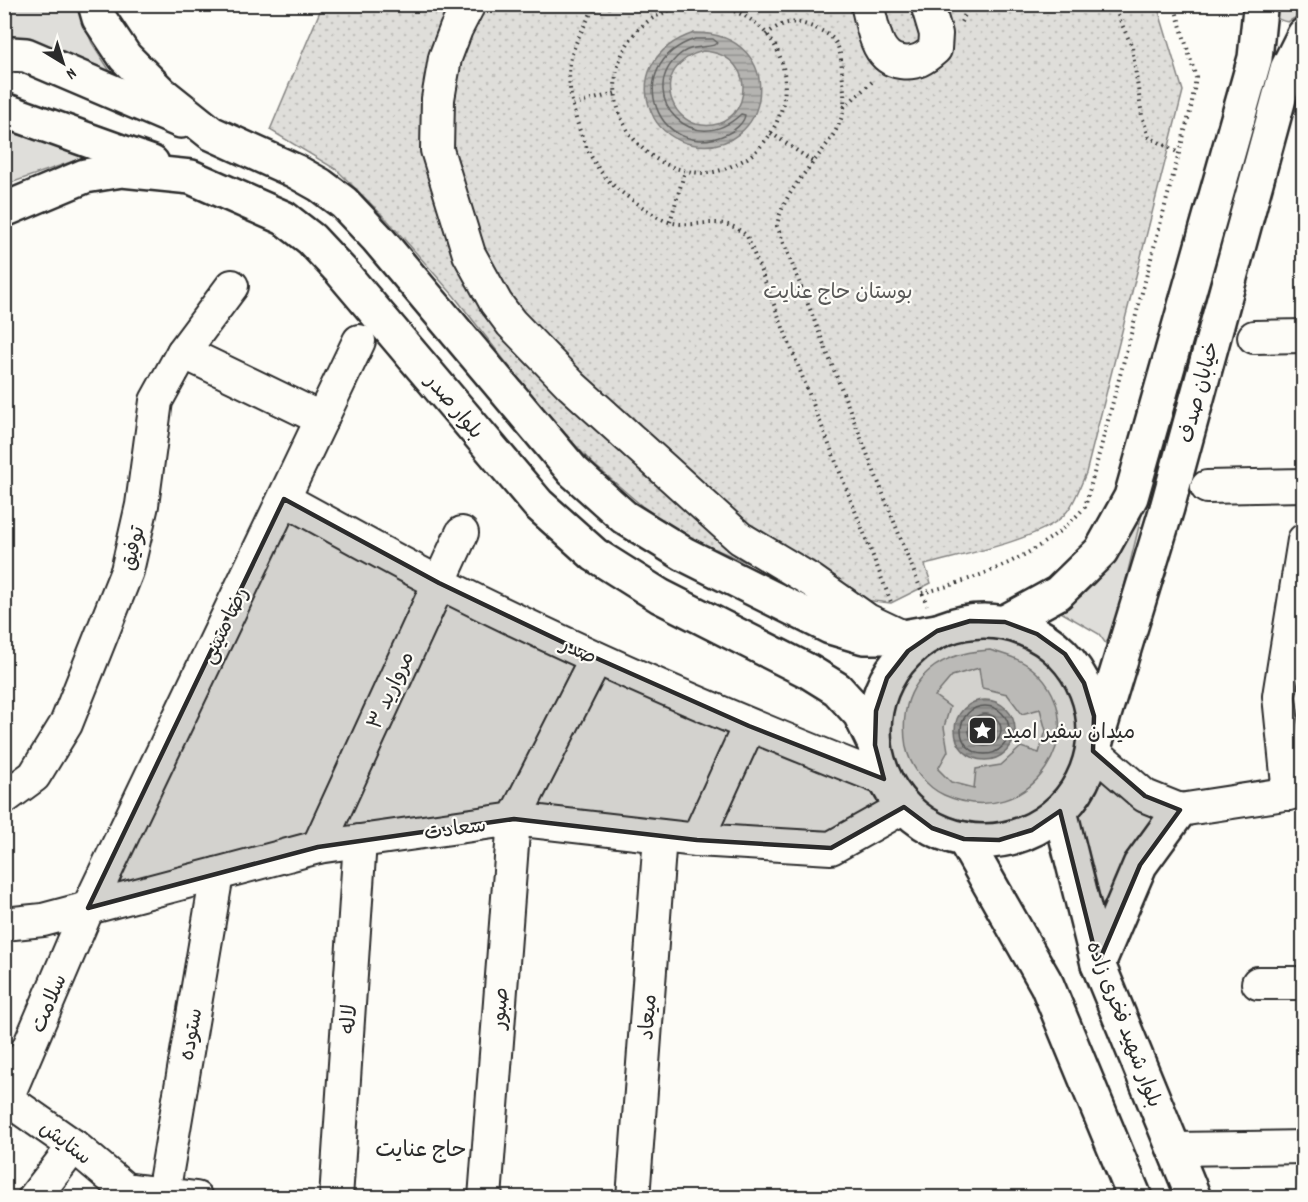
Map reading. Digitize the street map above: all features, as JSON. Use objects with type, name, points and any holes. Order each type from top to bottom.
[{"type":"main road","points":[[95,4],[99,18],[125,57],[161,93],[211,133]]},
{"type":"main road","points":[[1260,7],[1267,24],[1278,31],[1294,31],[1304,27]]},
{"type":"main road","name":"خیابان صدف","points":[[1005,622],[1058,593],[1101,550],[1131,497],[1255,58],[1260,7]]},
{"type":"main road","name":"خیابان صدف","points":[[1093,751],[1167,508],[1287,69],[1304,35]]},
{"type":"main road","points":[[4,57],[10,54],[26,55],[104,90],[211,133],[295,171],[344,203],[573,471],[624,516],[684,554],[830,627],[864,637],[902,623],[937,631]]},
{"type":"main road","points":[[4,110],[191,177]]},
{"type":"main road","name":"بلوار صدر","points":[[4,210],[85,176],[122,171],[191,177],[284,218],[311,239],[341,271],[538,504],[595,555],[660,596],[808,671],[837,689],[860,714],[875,746]]},
{"type":"main road","points":[[970,621],[1005,622],[1037,634],[1065,654],[1084,683],[1094,716],[1093,751],[1082,783],[1060,811],[1032,830],[999,840],[964,839],[932,828],[904,807],[884,779],[875,746],[876,711],[887,678],[908,651],[937,631],[970,621]]},
{"type":"main road","points":[[1098,964],[1140,865],[1180,810]]},
{"type":"main road","name":"بلوار شهید فخری زاده","points":[[1060,811],[1098,964],[1194,1197]]},
{"type":"main road","points":[[964,839],[1047,985],[1135,1197]]},
{"type":"street","points":[[469,4],[445,58],[438,99],[437,150],[469,254],[496,303],[511,323],[572,386],[740,537],[812,581],[867,620],[902,623]]},
{"type":"street","points":[[867,4],[878,45],[886,57],[895,62],[911,63],[924,58],[935,49],[936,34],[927,4]]},
{"type":"street","name":"توفیق","points":[[4,798],[34,776],[66,724],[82,689],[114,608],[135,539],[156,401],[183,352],[232,286]]},
{"type":"street","points":[[1254,337],[1304,336]]},
{"type":"street","name":"رضا متینی","points":[[88,908],[359,341]]},
{"type":"street","points":[[183,352],[322,419]]},
{"type":"street","points":[[1208,487],[1304,485]]},
{"type":"street","name":"صدر","points":[[284,499],[440,583],[596,658],[749,726],[884,779]]},
{"type":"street","name":"مروارید ۳","points":[[318,847],[462,533]]},
{"type":"street","points":[[1093,751],[1145,796],[1180,810],[1296,793],[1279,696],[1304,540]]},
{"type":"street","points":[[514,819],[596,658]]},
{"type":"street","points":[[697,840],[749,726]]},
{"type":"street","name":"سعادت","points":[[4,924],[43,920],[318,847],[514,819],[697,840],[831,848],[904,807]]},
{"type":"street","name":"صبور","points":[[485,1197],[514,819]]},
{"type":"street","name":"میعاد","points":[[633,1197],[660,836]]},
{"type":"street","name":"لاله","points":[[336,1197],[360,841]]},
{"type":"street","name":"ستوده","points":[[163,1194],[217,874]]},
{"type":"street","name":"سلامت","points":[[6,1098],[88,908]]},
{"type":"street","points":[[1258,984],[1304,983]]},
{"type":"street","name":"ستایش","points":[[6,1098],[74,1146],[125,1189],[196,1197]]},
{"type":"street","points":[[34,1197],[74,1146]]},
{"type":"street","points":[[1174,1149],[1304,1147]]},
{"type":"path","points":[[596,4],[573,49],[570,64],[573,105],[586,144],[605,178],[652,214],[670,222],[693,224],[724,222],[738,228],[747,236],[891,603],[902,623]]},
{"type":"path","points":[[686,4],[669,7],[639,29],[622,54],[615,82],[618,111],[631,138],[652,158],[685,171],[707,173],[736,165],[760,148],[771,133],[784,102],[784,75],[777,50],[761,28],[740,12],[716,4]]},
{"type":"path","points":[[1113,4],[1132,47],[1142,116],[1149,137],[1179,153]]},
{"type":"path","points":[[922,593],[960,583],[1004,565],[1069,525],[1085,507],[1179,153],[1196,78],[1174,4]]},
{"type":"path","points":[[766,35],[776,27],[793,20],[824,31],[837,41],[841,57],[844,108],[837,128],[785,200],[779,213],[777,226],[937,631]]},
{"type":"path","points":[[844,108],[895,62]]},
{"type":"path","points":[[573,105],[616,93]]},
{"type":"path","points":[[771,133],[812,161]]},
{"type":"path","points":[[670,222],[685,171]]},
{"type":"highlighted area","points":[[284,499],[439,583],[596,658],[749,726],[884,779],[875,745],[876,711],[887,678],[908,651],[937,631],[970,621],[1005,622],[1037,634],[1065,654],[1084,683],[1094,716],[1093,751],[1145,796],[1180,810],[1140,865],[1098,964],[1060,811],[1032,830],[999,840],[964,839],[932,828],[904,807],[831,848],[697,840],[514,819],[318,847],[88,908]]},
{"type":"green space","name":"بوستان حاج عنایت","points":[[323,4],[1157,5],[1183,91],[1086,473],[1069,509],[1061,518],[1033,534],[925,565],[931,583],[891,603],[826,596],[689,538],[642,506],[591,462],[544,411],[454,296],[389,222],[337,170],[270,130]]},
{"type":"green space","points":[[1270,4],[1303,5],[1303,13],[1288,22],[1284,21],[1276,17]]},
{"type":"green space","points":[[4,5],[76,5],[92,43],[117,82],[5,35]]},
{"type":"green space","points":[[5,130],[85,157],[5,185]]},
{"type":"green space","points":[[1143,510],[1109,648],[1099,634],[1059,611],[1087,591],[1108,567]]},
{"type":"green space","points":[[990,650],[1025,663],[1035,671],[1052,694],[1059,720],[1056,746],[1045,769],[1027,788],[1004,800],[975,803],[944,795],[931,787],[920,775],[906,747],[904,725],[913,690],[922,677],[935,666],[969,653]],"holes":[[[979,668],[982,688],[1007,694],[1022,714],[1040,709],[1046,731],[1039,753],[1021,747],[1001,765],[976,769],[974,788],[951,782],[938,769],[948,751],[944,727],[950,707],[935,696],[952,676]]]},
{"type":"water","points":[[694,33],[725,38],[746,52],[757,72],[760,94],[753,116],[739,134],[718,144],[690,144],[674,138],[657,123],[648,103],[646,90],[648,77],[659,55],[680,39]],"holes":[[[703,51],[723,56],[736,66],[742,79],[743,94],[738,108],[728,119],[714,125],[692,123],[679,113],[673,103],[670,94],[671,77],[680,63],[694,54]]]},
{"type":"water","points":[[985,700],[997,702],[1010,713],[1015,730],[1013,742],[1002,755],[985,760],[973,758],[960,747],[955,730],[957,718],[968,705]]},
{"type":"place","name":"میدان سفیر امید","points":[[982,731]]},
{"type":"district","name":"حاج عنایت","points":[[421,1148]]}]
